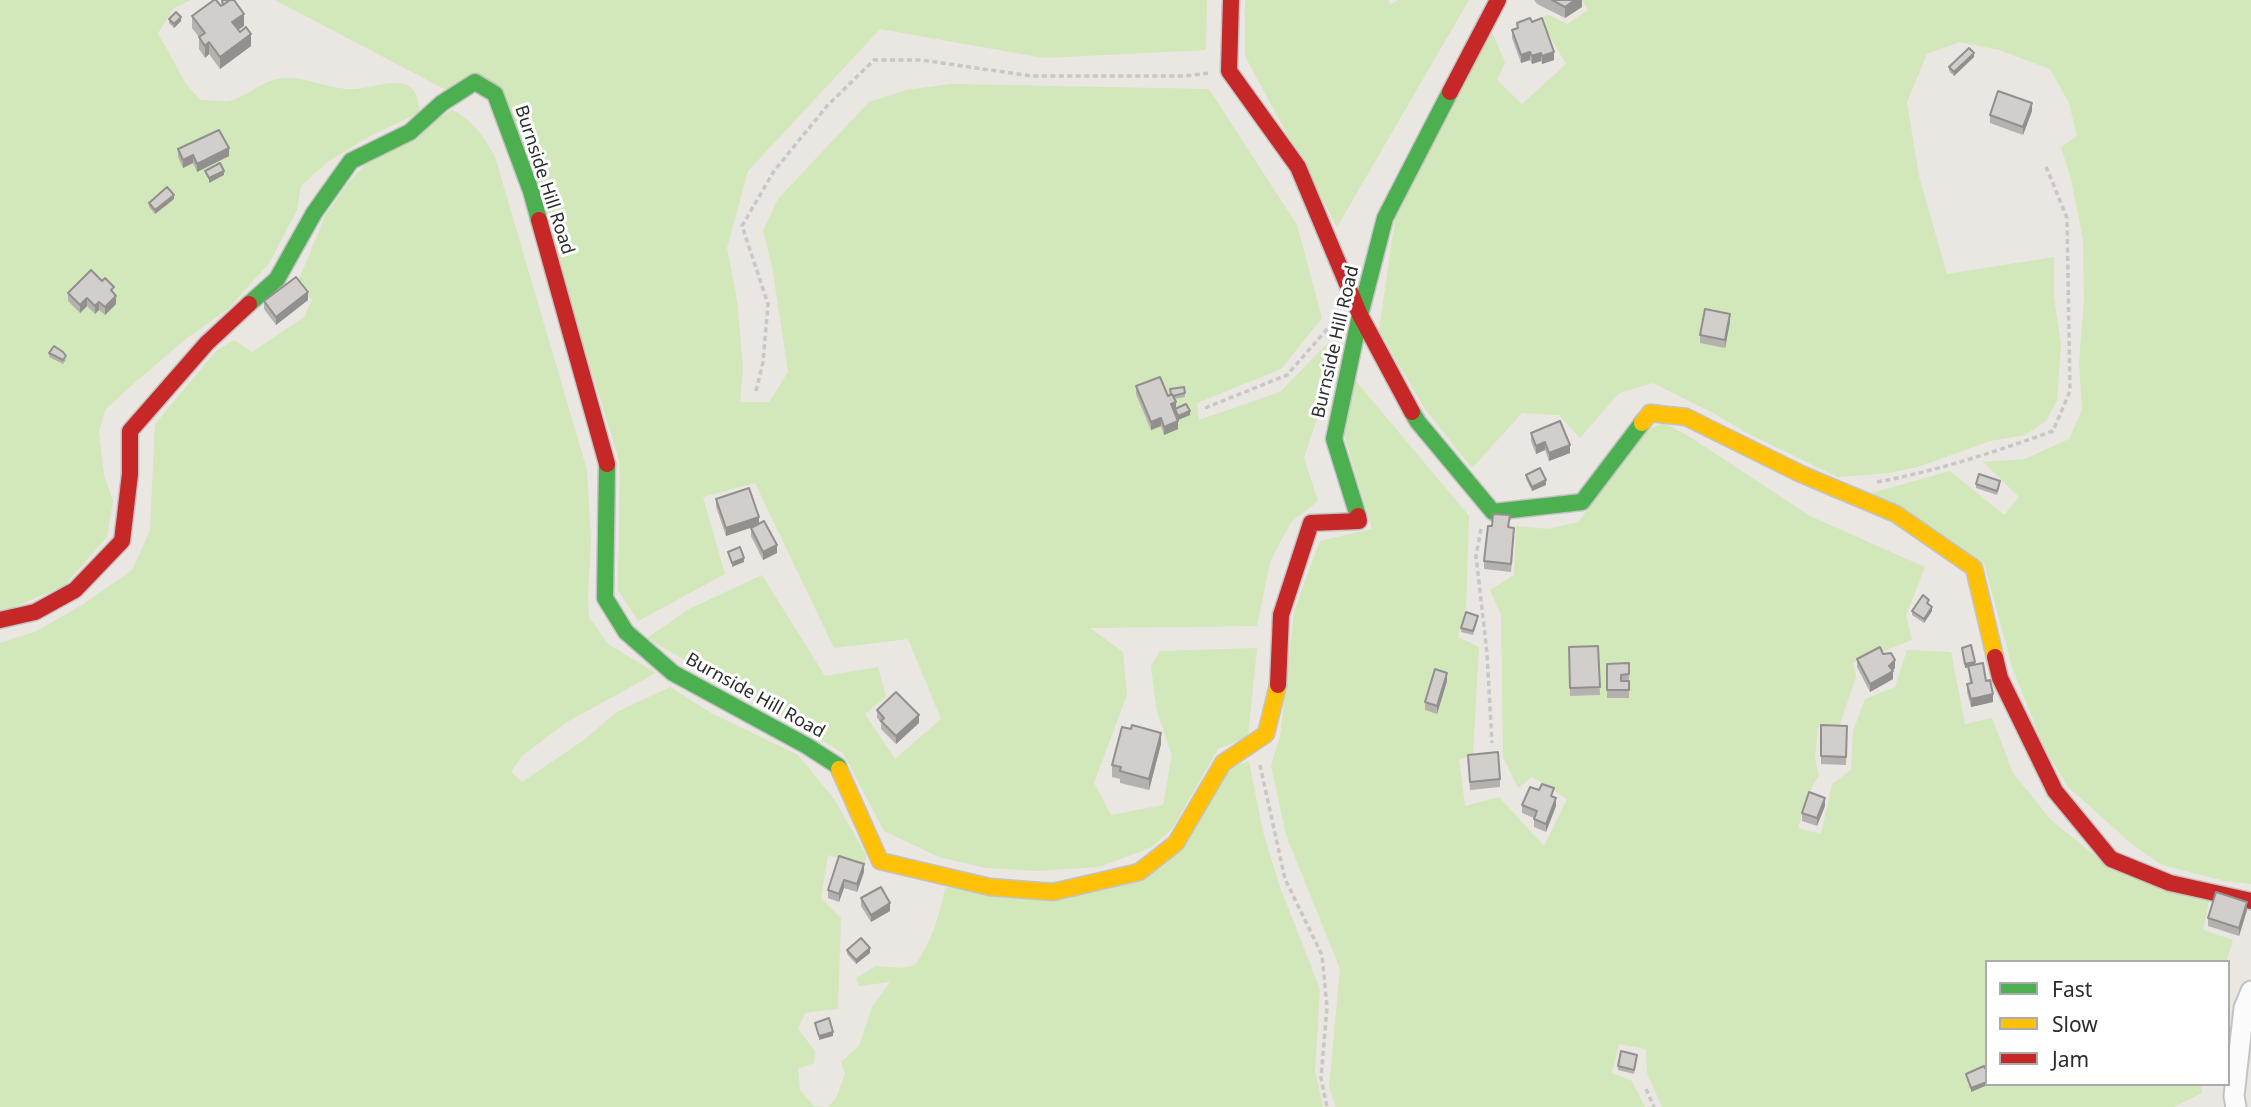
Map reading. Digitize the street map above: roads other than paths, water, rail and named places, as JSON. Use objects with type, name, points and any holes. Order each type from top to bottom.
[{"type":"street","points":[[1231,0],[1229,71],[1298,167],[1360,315],[1418,422],[1493,512],[1582,502],[1650,413],[1686,417],[1801,474],[1896,514],[1974,568],[2000,678],[2055,791],[2111,859],[2171,883],[2251,901]]},
{"type":"street","name":"Burnside Hill Road","points":[[0,620],[35,612],[75,590],[122,541],[130,474],[130,431],[207,342],[277,279],[314,213],[351,161],[410,132],[442,103],[475,82],[495,94],[531,191],[607,461],[605,598],[626,632],[673,673],[807,746],[838,766],[880,861],[990,887],[1053,892],[1139,872],[1176,843],[1223,763],[1266,734],[1278,690],[1282,615],[1311,523],[1359,521],[1334,439],[1384,218],[1497,0]]},
{"type":"street","points":[[2236,1107],[2234,1096],[2244,1008],[2251,991]]}]
